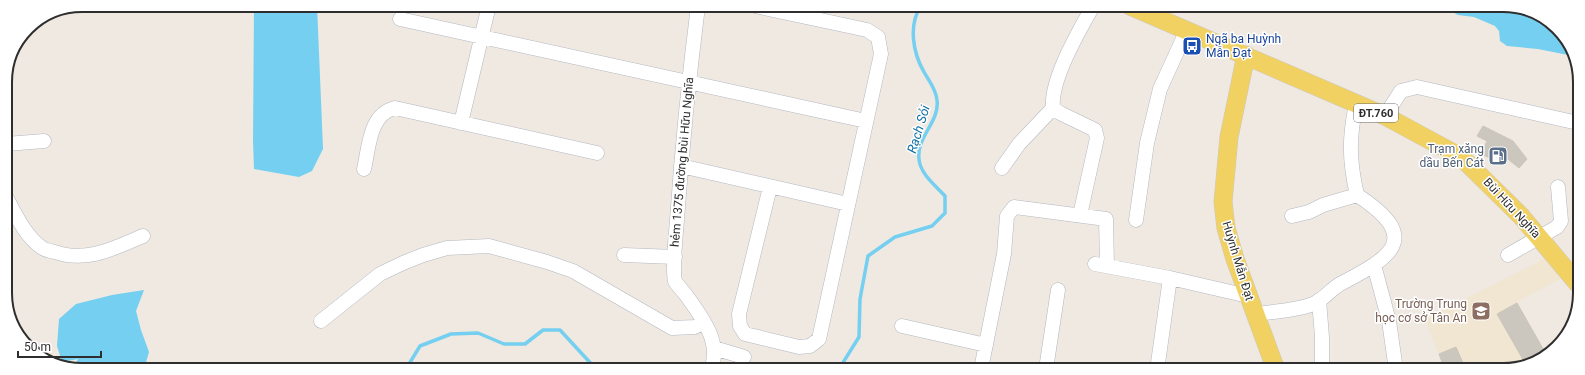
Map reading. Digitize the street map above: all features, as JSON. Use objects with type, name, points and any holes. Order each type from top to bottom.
[{"type":"main road","name":"Bùi Hữu Nghĩa","points":[[1144,12],[1385,116],[1462,157],[1521,216],[1573,278]]},
{"type":"main road","name":"Huỳnh Mẫn Đạt","points":[[1246,55],[1229,136],[1223,202],[1226,228],[1248,296],[1274,363]]},
{"type":"street","points":[[461,122],[488,12]]},
{"type":"street","name":"hẻm 1375 đường bùi Hữu Nghĩa","points":[[697,12],[688,82],[681,166],[674,257],[675,281],[701,317],[712,338],[714,348]]},
{"type":"street","points":[[770,186],[739,314],[740,326],[745,334],[791,345],[810,346],[819,339],[881,54],[878,37],[867,30],[782,12]]},
{"type":"street","points":[[1002,168],[1019,144],[1054,108],[1054,90],[1072,45],[1090,12]]},
{"type":"street","points":[[400,19],[866,121]]},
{"type":"street","points":[[1136,220],[1147,143],[1160,88],[1187,30]]},
{"type":"street","points":[[1385,116],[1401,91],[1417,87],[1573,122]]},
{"type":"street","points":[[1256,314],[1312,304],[1336,286],[1374,265],[1392,250],[1395,236],[1391,226],[1382,214],[1357,195],[1349,146],[1350,130],[1356,104]]},
{"type":"street","points":[[364,169],[376,121],[388,110],[395,108],[597,153]]},
{"type":"street","points":[[1054,108],[1060,113],[1095,130],[1097,138],[1080,215]]},
{"type":"street","points":[[12,144],[44,142]]},
{"type":"street","points":[[681,166],[848,204]]},
{"type":"street","points":[[1508,255],[1538,236],[1557,227],[1561,220],[1558,186]]},
{"type":"street","points":[[1292,216],[1309,212],[1323,205],[1357,195]]},
{"type":"street","points":[[12,206],[30,237],[41,248],[62,254],[83,256],[106,252],[143,236]]},
{"type":"street","points":[[982,363],[1004,254],[1007,216],[1014,208],[1106,218],[1101,265],[1170,278],[1248,296]]},
{"type":"street","points":[[321,322],[380,274],[422,254],[447,248],[489,246],[547,262],[573,271],[672,328],[695,327],[701,317]]},
{"type":"street","points":[[624,255],[674,257]]},
{"type":"street","points":[[1374,265],[1389,321],[1395,363]]},
{"type":"street","points":[[1158,363],[1170,278]]},
{"type":"street","points":[[1047,363],[1058,290]]},
{"type":"street","points":[[1319,300],[1322,363]]},
{"type":"street","points":[[902,326],[986,345]]},
{"type":"street","points":[[712,363],[714,348],[744,357]]},
{"type":"shaded area","name":"Trường Trung học cơ sở Tân An","points":[[1548,257],[1564,277],[1517,302],[1544,350],[1530,358],[1521,361],[1507,363],[1442,363],[1425,319]]},
{"type":"water","points":[[254,12],[317,12],[323,149],[312,171],[299,177],[254,169]]},
{"type":"water","points":[[1453,12],[1507,12],[1516,13],[1534,19],[1556,36],[1567,55],[1538,49],[1507,46],[1500,41],[1499,31],[1495,26],[1474,17],[1458,15]]},
{"type":"water","points":[[144,290],[136,311],[149,352],[146,363],[78,363],[76,363],[78,359],[66,361],[61,359],[57,346],[59,319],[76,304],[112,295]]},
{"type":"building","points":[[1483,126],[1513,141],[1527,159],[1519,168],[1504,156],[1501,163],[1481,154],[1487,141],[1477,136]]},
{"type":"building","points":[[1517,303],[1544,350],[1523,360],[1497,314]]},
{"type":"building","points":[[1456,347],[1463,363],[1442,363],[1439,354]]},
{"type":"waterway","name":"Rạch Sỏi","points":[[843,363],[859,337],[860,299],[868,256],[895,237],[932,226],[945,213],[945,196],[925,175],[919,159],[921,144],[935,115],[937,100],[932,85],[920,64],[915,48],[913,30],[918,12]]},
{"type":"waterway","name":"Rạch Sỏi","points":[[410,363],[420,346],[451,334],[478,333],[504,344],[525,344],[543,330],[560,330],[590,363]]},
{"type":"place","name":"Ngã ba Huỳnh Mẫn Đạt","points":[[1192,46]]},
{"type":"place","name":"Trạm xăng dầu Bến Cát","points":[[1498,156]]},
{"type":"place","name":"Trường Trung học cơ sở Tân An","points":[[1481,311]]}]
